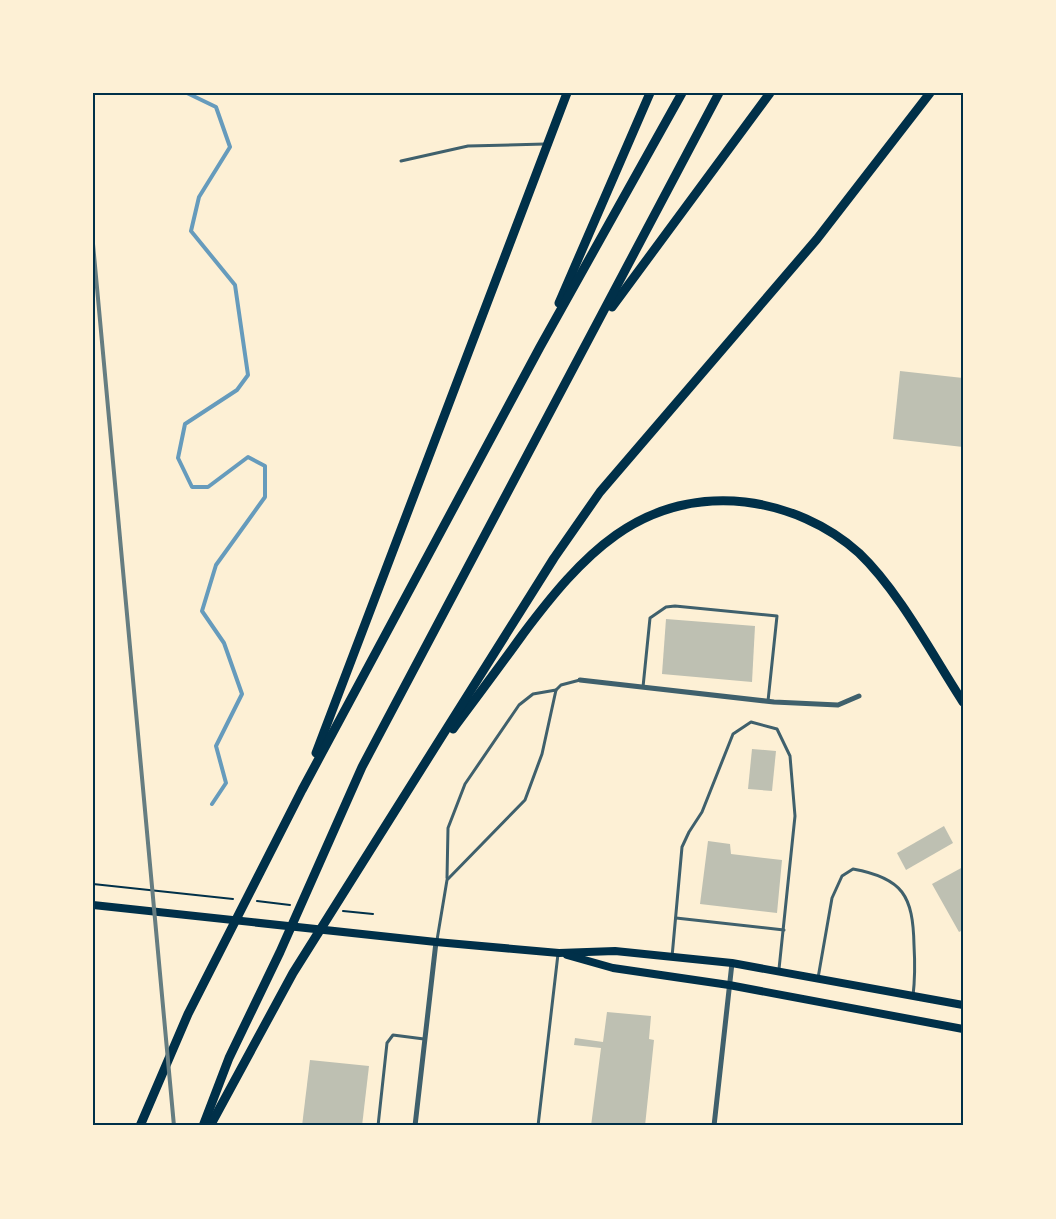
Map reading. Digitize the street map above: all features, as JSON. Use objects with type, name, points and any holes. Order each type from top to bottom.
[{"type":"highway","points":[[302,790],[567,93]]},
{"type":"highway","points":[[540,346],[650,93]]},
{"type":"highway","points":[[140,1126],[188,1014],[302,790],[540,346],[682,93]]},
{"type":"highway","points":[[203,1126],[229,1058],[280,952],[362,767],[719,93]]},
{"type":"highway","points":[[594,330],[770,93]]},
{"type":"highway","points":[[210,1126],[293,973],[554,558],[600,492],[673,404],[817,239],[930,93]]},
{"type":"highway","points":[[409,789],[553,594],[586,557],[610,537],[640,519],[693,503],[726,501],[762,505],[790,512],[834,533],[860,554],[882,580],[963,702]]},
{"type":"main road","points":[[93,905],[436,942],[559,953],[615,951],[732,963],[963,1005]]},
{"type":"main road","points":[[559,953],[613,968],[729,985],[963,1029]]},
{"type":"street","points":[[580,680],[768,701],[838,705],[859,696]]},
{"type":"street","points":[[415,1126],[436,942]]},
{"type":"street","points":[[714,1126],[732,963]]},
{"type":"lane","points":[[401,161],[468,146],[547,144]]},
{"type":"lane","points":[[643,687],[650,618],[666,607],[777,616],[768,701]]},
{"type":"lane","points":[[447,880],[525,800],[542,754],[556,690],[561,684],[580,680]]},
{"type":"lane","points":[[436,942],[447,880],[448,828],[465,784],[519,705],[533,694],[556,690]]},
{"type":"lane","points":[[672,957],[682,848],[688,832],[702,812],[733,734],[751,722],[777,729],[790,756],[795,816],[778,971]]},
{"type":"lane","points":[[818,978],[832,898],[842,876],[853,869],[877,873],[897,886],[910,902],[914,926],[913,997]]},
{"type":"lane","points":[[676,918],[784,930]]},
{"type":"lane","points":[[538,1126],[559,953]]},
{"type":"lane","points":[[378,1126],[387,1043],[393,1035],[425,1039]]},
{"type":"building","points":[[900,371],[963,378],[963,447],[893,439]]},
{"type":"building","points":[[666,619],[755,626],[752,682],[662,674]]},
{"type":"building","points":[[752,749],[776,751],[772,791],[748,789]]},
{"type":"building","points":[[944,826],[953,843],[906,870],[897,853]]},
{"type":"building","points":[[708,841],[730,844],[731,854],[782,860],[777,913],[700,904]]},
{"type":"building","points":[[963,867],[963,930],[959,932],[932,884]]},
{"type":"building","points":[[607,1012],[651,1016],[649,1039],[654,1040],[645,1126],[591,1126],[601,1048],[574,1045],[575,1038],[603,1042]]},
{"type":"building","points":[[310,1060],[369,1066],[362,1126],[302,1126]]},
{"type":"waterway","points":[[187,93],[216,107],[230,147],[199,197],[191,231],[235,285],[248,375],[237,390],[185,424],[178,458],[192,487],[208,487],[248,457],[265,466],[265,497],[216,565],[202,611],[224,643],[242,694],[216,746],[226,783],[212,804]]},
{"type":"railway","points":[[93,244],[174,1126]]}]
